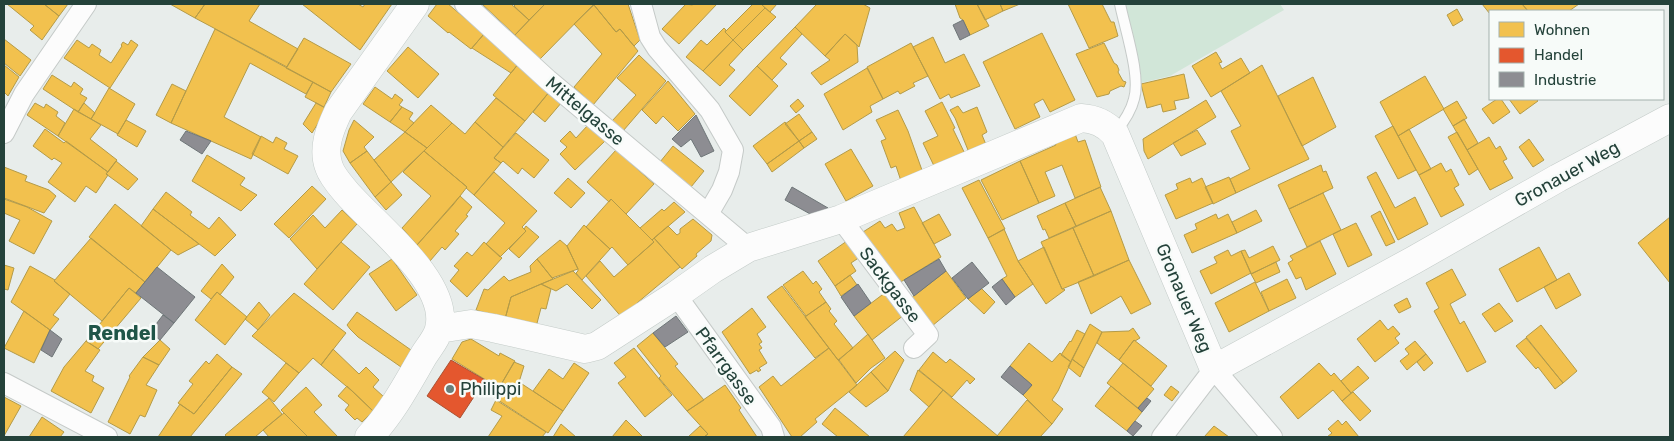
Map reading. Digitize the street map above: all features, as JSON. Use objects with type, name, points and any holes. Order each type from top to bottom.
[{"type":"street","points":[[4,133],[24,94],[86,4]]},
{"type":"street","points":[[369,437],[395,406],[439,329],[440,314],[437,298],[421,271],[340,185],[329,168],[326,152],[331,125],[338,112],[415,4]]},
{"type":"street","name":"Mittelgasse","points":[[465,4],[548,80],[748,248]]},
{"type":"street","points":[[641,4],[650,37],[657,48],[710,110],[733,150],[729,172],[722,190],[708,214]]},
{"type":"street","points":[[439,329],[471,324],[568,346],[590,348],[597,346],[748,248],[841,219],[1081,118],[1107,125],[1115,134]]},
{"type":"street","name":"Gronauer Weg","points":[[1115,134],[1214,369],[1670,118]]},
{"type":"street","name":"Sackgasse","points":[[841,219],[928,335],[914,348]]},
{"type":"street","name":"Pfarrgasse","points":[[676,295],[771,428],[774,437]]},
{"type":"street","points":[[1162,437],[1214,369],[1272,437]]},
{"type":"street","points":[[4,383],[107,437]]},
{"type":"lane","points":[[1115,134],[1126,119],[1135,99],[1136,80],[1120,4]]},
{"type":"green space","points":[[1125,4],[1280,4],[1284,10],[1170,76],[1141,83]]},
{"type":"building: Wohnen","points":[[7,4],[44,4],[59,16],[42,40],[30,30],[34,26]]},
{"type":"building: Wohnen","points":[[44,4],[68,4],[59,16]]},
{"type":"building: Wohnen","points":[[170,4],[205,4],[195,18]]},
{"type":"building: Wohnen","points":[[205,4],[260,4],[249,21],[298,49],[287,67],[195,18]]},
{"type":"building: Wohnen","points":[[302,4],[358,4],[363,7],[365,4],[392,4],[360,50]]},
{"type":"building: Wohnen","points":[[437,4],[448,4],[484,34],[471,49],[428,16]]},
{"type":"building: Wohnen","points":[[482,4],[511,4],[529,20],[515,35]]},
{"type":"building: Wohnen","points":[[516,4],[545,4],[529,20],[514,6]]},
{"type":"building: Wohnen","points":[[545,4],[594,4],[540,59],[515,35]]},
{"type":"building: Wohnen","points":[[594,4],[628,4],[640,40],[634,46],[620,29],[616,32]]},
{"type":"building: Wohnen","points":[[686,4],[717,4],[679,44],[662,29]]},
{"type":"building: Wohnen","points":[[753,4],[761,4],[765,8],[733,40],[725,32]]},
{"type":"building: Wohnen","points":[[761,4],[777,4],[770,12]]},
{"type":"building: Wohnen","points":[[817,4],[863,4],[870,8],[859,47],[845,34],[825,56],[795,27]]},
{"type":"building: Wohnen","points":[[955,4],[977,4],[989,26],[970,35],[963,20],[960,18]]},
{"type":"building: Wohnen","points":[[977,4],[1000,4],[1003,11],[985,20]]},
{"type":"building: Wohnen","points":[[1000,4],[1020,4],[1003,11]]},
{"type":"building: Wohnen","points":[[1068,4],[1102,4],[1111,22],[1114,22],[1118,36],[1089,48]]},
{"type":"building: Wohnen","points":[[1482,4],[1522,4],[1527,10],[1489,10],[1489,13]]},
{"type":"building: Wohnen","points":[[1522,4],[1579,4],[1570,10],[1527,10]]},
{"type":"building: Wohnen","points":[[594,5],[616,32],[620,29],[638,51],[593,105],[574,87],[602,54],[574,24]]},
{"type":"building: Wohnen","points":[[765,8],[776,17],[743,50],[733,40]]},
{"type":"building: Wohnen","points":[[1457,9],[1463,20],[1453,26],[1447,15]]},
{"type":"building: Wohnen","points":[[795,27],[802,34],[780,58],[787,64],[772,80],[757,66]]},
{"type":"building: Wohnen","points":[[724,28],[725,32],[733,40],[703,71],[686,57],[701,40],[707,45]]},
{"type":"building: Wohnen","points":[[215,29],[313,82],[306,94],[250,63],[224,117],[261,137],[251,159],[171,123]]},
{"type":"building: Wohnen","points":[[1042,33],[1075,100],[1050,112],[1043,99],[1034,104],[1040,117],[1015,129],[983,62]]},
{"type":"building: Wohnen","points":[[484,34],[519,63],[511,73],[472,48]]},
{"type":"building: Wohnen","points":[[845,34],[857,45],[858,62],[821,85],[811,73],[830,60],[825,56]]},
{"type":"building: Wohnen","points":[[933,37],[945,63],[964,54],[980,86],[951,98],[949,94],[940,99],[913,47]]},
{"type":"building: Wohnen","points":[[304,38],[351,64],[331,92],[286,68]]},
{"type":"building: Wohnen","points":[[4,39],[31,60],[20,76],[4,63]]},
{"type":"building: Wohnen","points":[[77,40],[89,48],[92,44],[101,50],[99,55],[111,63],[123,42],[128,45],[131,40],[138,45],[110,88],[64,58]]},
{"type":"building: Wohnen","points":[[733,40],[743,50],[729,65],[735,70],[720,86],[703,71]]},
{"type":"building: Wohnen","points":[[911,43],[928,76],[913,83],[915,86],[900,94],[898,91],[883,99],[867,67]]},
{"type":"building: Wohnen","points":[[1104,43],[1114,63],[1117,65],[1118,72],[1123,81],[1126,82],[1124,87],[1121,86],[1110,91],[1109,94],[1097,97],[1076,54]]},
{"type":"building: Wohnen","points":[[408,47],[439,74],[418,98],[387,71]]},
{"type":"building: Wohnen","points":[[1216,52],[1222,62],[1219,63],[1222,69],[1241,58],[1250,73],[1211,97],[1192,66]]},
{"type":"building: Wohnen","points":[[639,55],[666,81],[623,131],[612,121],[636,95],[617,78]]},
{"type":"building: Wohnen","points":[[519,63],[550,91],[525,121],[493,95]]},
{"type":"building: Wohnen","points":[[4,65],[19,77],[8,96],[4,92]]},
{"type":"building: Wohnen","points":[[1262,65],[1309,159],[1236,193],[1230,179],[1250,169],[1231,131],[1241,126],[1221,91]]},
{"type":"building: Wohnen","points":[[757,66],[778,86],[750,116],[729,96]]},
{"type":"building: Wohnen","points":[[867,68],[883,99],[870,106],[872,112],[843,130],[824,94]]},
{"type":"building: Wohnen","points":[[1184,74],[1189,98],[1174,101],[1176,109],[1163,112],[1161,104],[1147,108],[1141,84]]},
{"type":"building: Wohnen","points":[[52,75],[71,87],[74,82],[83,89],[80,94],[87,98],[78,112],[43,89]]},
{"type":"building: Wohnen","points":[[1425,76],[1444,109],[1398,136],[1380,102]]},
{"type":"building: Wohnen","points":[[1313,77],[1336,127],[1302,146],[1278,96]]},
{"type":"building: Wohnen","points":[[668,81],[695,114],[678,131],[663,116],[656,124],[642,110]]},
{"type":"building: Wohnen","points":[[313,82],[331,92],[324,107],[305,97]]},
{"type":"building: Wohnen","points":[[172,84],[186,91],[171,123],[156,115]]},
{"type":"building: Wohnen","points":[[375,87],[392,99],[395,94],[403,100],[399,105],[402,107],[390,122],[363,104]]},
{"type":"building: Wohnen","points":[[109,88],[135,104],[118,134],[91,119]]},
{"type":"building: Wohnen","points":[[550,91],[562,102],[545,122],[533,112]]},
{"type":"building: Wohnen","points":[[496,98],[525,121],[503,147],[475,122]]},
{"type":"building: Wohnen","points":[[798,99],[804,106],[796,113],[790,106]]},
{"type":"building: Wohnen","points":[[1206,100],[1216,117],[1148,159],[1144,151],[1143,139]]},
{"type":"building: Wohnen","points":[[1496,100],[1502,100],[1510,112],[1493,124],[1482,109]]},
{"type":"building: Wohnen","points":[[1510,100],[1538,101],[1520,114]]},
{"type":"building: Wohnen","points":[[1457,101],[1467,118],[1453,126],[1443,109]]},
{"type":"building: Wohnen","points":[[942,102],[966,156],[935,168],[923,143],[938,136],[925,111]]},
{"type":"building: Wohnen","points":[[35,103],[44,108],[46,104],[58,112],[56,116],[65,123],[58,136],[27,115]]},
{"type":"building: Wohnen","points":[[84,103],[95,113],[91,119],[78,112]]},
{"type":"building: Wohnen","points":[[316,103],[327,109],[312,133],[303,124]]},
{"type":"building: Wohnen","points":[[431,105],[452,123],[427,148],[405,132]]},
{"type":"building: Wohnen","points":[[958,106],[963,113],[977,107],[987,132],[982,135],[987,147],[970,155],[950,110]]},
{"type":"building: Wohnen","points":[[402,107],[413,113],[409,119],[414,123],[405,132],[390,122]]},
{"type":"building: Wohnen","points":[[74,109],[101,125],[90,139],[117,160],[108,172],[58,136]]},
{"type":"building: Wohnen","points":[[898,110],[908,131],[923,173],[901,181],[896,166],[891,168],[881,141],[886,139],[876,120]]},
{"type":"building: Wohnen","points":[[799,114],[812,132],[799,141],[785,124]]},
{"type":"building: Wohnen","points":[[1464,119],[1478,143],[1467,150],[1453,126]]},
{"type":"building: Wohnen","points":[[126,120],[146,131],[137,147],[117,135]]},
{"type":"building: Wohnen","points":[[354,120],[374,137],[364,147],[367,151],[350,163],[343,151]]},
{"type":"building: Wohnen","points":[[475,122],[503,147],[494,158],[501,163],[474,195],[424,151],[452,123],[465,134]]},
{"type":"building: Wohnen","points":[[785,122],[799,141],[767,164],[753,146]]},
{"type":"building: Wohnen","points":[[588,125],[605,141],[575,170],[560,154],[567,147],[560,141],[570,131],[576,138]]},
{"type":"building: Wohnen","points":[[1393,126],[1416,170],[1398,179],[1375,136]]},
{"type":"building: Wohnen","points":[[45,129],[64,143],[66,141],[108,172],[96,193],[86,186],[75,202],[48,182],[62,163],[54,158],[52,160],[33,146]]},
{"type":"building: Wohnen","points":[[1409,129],[1431,169],[1419,175],[1398,136]]},
{"type":"building: Wohnen","points":[[1197,130],[1206,144],[1181,156],[1173,143]]},
{"type":"building: Wohnen","points":[[1074,131],[1078,142],[1085,140],[1101,187],[1075,198],[1062,165],[1045,172],[1055,196],[1039,203],[1020,161],[1056,145],[1053,139]]},
{"type":"building: Wohnen","points":[[405,132],[427,148],[391,182],[374,160]]},
{"type":"building: Wohnen","points":[[812,132],[817,139],[804,148],[799,141]]},
{"type":"building: Wohnen","points":[[1457,132],[1478,169],[1469,175],[1448,137]]},
{"type":"building: Wohnen","points":[[516,133],[549,160],[534,178],[522,168],[518,174],[503,161],[501,163],[494,158]]},
{"type":"building: Wohnen","points":[[261,136],[273,143],[276,137],[287,143],[284,149],[298,156],[288,174],[252,154]]},
{"type":"building: Wohnen","points":[[1489,137],[1496,149],[1500,146],[1507,159],[1503,161],[1513,178],[1490,190],[1467,150]]},
{"type":"building: Wohnen","points":[[1529,139],[1544,160],[1533,167],[1519,147]]},
{"type":"building: Wohnen","points":[[799,141],[804,148],[772,172],[767,164]]},
{"type":"building: Wohnen","points":[[673,146],[704,171],[691,187],[660,162]]},
{"type":"building: Wohnen","points":[[851,149],[873,186],[846,201],[825,164]]},
{"type":"building: Wohnen","points":[[616,150],[654,184],[626,214],[611,199],[609,202],[587,182]]},
{"type":"building: Wohnen","points":[[367,151],[391,182],[375,197],[350,163]]},
{"type":"building: Wohnen","points":[[424,151],[467,187],[417,245],[402,228],[431,196],[403,172]]},
{"type":"building: Wohnen","points":[[207,155],[245,178],[240,185],[257,195],[241,211],[192,181]]},
{"type":"building: Wohnen","points":[[116,161],[138,179],[128,190],[106,174]]},
{"type":"building: Wohnen","points":[[1020,161],[1039,203],[1002,220],[981,180]]},
{"type":"building: Wohnen","points":[[1441,163],[1446,172],[1451,169],[1459,185],[1454,188],[1464,205],[1441,217],[1419,175]]},
{"type":"building: Wohnen","points":[[1321,165],[1323,172],[1326,171],[1333,188],[1289,209],[1278,185]]},
{"type":"building: Wohnen","points":[[4,167],[27,176],[25,181],[49,190],[56,196],[44,213],[4,198]]},
{"type":"building: Wohnen","points":[[494,172],[537,211],[522,227],[526,231],[500,257],[486,244],[505,223],[474,195]]},
{"type":"building: Wohnen","points":[[1376,172],[1395,208],[1415,197],[1428,224],[1398,240],[1367,177]]},
{"type":"building: Wohnen","points":[[1229,177],[1236,193],[1213,204],[1205,187]]},
{"type":"building: Wohnen","points":[[568,178],[585,193],[571,208],[554,193]]},
{"type":"building: Wohnen","points":[[1190,178],[1192,183],[1202,178],[1213,203],[1176,219],[1165,195],[1178,189],[1176,184]]},
{"type":"building: Wohnen","points":[[979,180],[1005,229],[988,238],[962,188]]},
{"type":"building: Wohnen","points":[[391,182],[402,195],[386,210],[375,197]]},
{"type":"building: Wohnen","points":[[312,186],[326,199],[289,238],[274,224]]},
{"type":"building: Wohnen","points":[[1100,187],[1111,211],[1076,226],[1065,203]]},
{"type":"building: Wohnen","points":[[166,192],[192,212],[190,215],[209,229],[219,217],[236,235],[215,256],[153,209]]},
{"type":"building: Wohnen","points":[[1323,193],[1341,230],[1307,247],[1289,209]]},
{"type":"building: Wohnen","points":[[460,196],[472,207],[466,215],[468,216],[455,231],[459,234],[445,250],[442,247],[430,261],[417,245]]},
{"type":"building: Wohnen","points":[[4,199],[27,207],[52,221],[34,254],[9,241],[20,220],[4,213]]},
{"type":"building: Wohnen","points":[[611,199],[654,242],[628,265],[612,247],[610,249],[586,227]]},
{"type":"building: Wohnen","points":[[674,202],[685,212],[652,240],[640,228],[662,209],[664,211]]},
{"type":"building: Wohnen","points":[[1065,203],[1076,226],[1049,238],[1037,216]]},
{"type":"building: Wohnen","points":[[115,204],[171,250],[145,282],[89,237]]},
{"type":"building: Wohnen","points":[[914,207],[941,257],[899,283],[863,232],[880,221],[885,228],[892,224],[897,231],[905,228],[899,213]]},
{"type":"building: Wohnen","points":[[153,209],[199,244],[178,255],[171,250],[141,226]]},
{"type":"building: Wohnen","points":[[342,210],[357,224],[317,269],[290,239],[313,215],[325,228]]},
{"type":"building: Wohnen","points":[[1256,210],[1262,221],[1237,233],[1232,222]]},
{"type":"building: Wohnen","points":[[1111,211],[1129,260],[1094,276],[1073,228]]},
{"type":"building: Wohnen","points":[[1380,211],[1395,242],[1386,246],[1371,216]]},
{"type":"building: Wohnen","points":[[939,214],[951,235],[934,244],[922,223]]},
{"type":"building: Wohnen","points":[[1216,214],[1218,219],[1228,214],[1237,233],[1192,253],[1184,235],[1197,229],[1195,224]]},
{"type":"building: Wohnen","points":[[1670,217],[1670,283],[1638,243]]},
{"type":"building: Wohnen","points":[[693,219],[712,235],[711,241],[682,269],[654,238],[668,226],[677,235],[680,233],[680,229]]},
{"type":"building: Wohnen","points":[[1356,223],[1372,255],[1348,267],[1333,234]]},
{"type":"building: Wohnen","points":[[584,225],[610,249],[582,280],[576,273],[578,269],[567,246]]},
{"type":"building: Wohnen","points":[[526,226],[539,237],[519,258],[509,249],[526,231],[524,229]]},
{"type":"building: Wohnen","points":[[1073,228],[1094,276],[1062,289],[1041,242]]},
{"type":"building: Wohnen","points":[[1004,229],[1018,261],[1033,284],[1015,297],[1002,279],[1007,276],[988,238]]},
{"type":"building: Wohnen","points":[[91,238],[145,282],[136,293],[129,288],[102,321],[54,281]]},
{"type":"building: Wohnen","points":[[654,238],[680,267],[637,303],[639,306],[624,320],[586,276],[600,261],[614,277],[654,242],[652,240]]},
{"type":"building: Wohnen","points":[[560,240],[567,246],[578,269],[552,278],[537,259]]},
{"type":"building: Wohnen","points":[[847,241],[860,257],[851,263],[856,271],[835,286],[818,261]]},
{"type":"building: Wohnen","points":[[1320,241],[1336,274],[1306,290],[1301,277],[1296,279],[1288,263],[1293,260],[1290,256]]},
{"type":"building: Wohnen","points":[[341,242],[370,267],[333,310],[304,284]]},
{"type":"building: Wohnen","points":[[484,242],[502,258],[467,297],[450,281],[459,270],[454,266],[467,252],[472,256]]},
{"type":"building: Wohnen","points":[[1273,246],[1280,260],[1251,274],[1241,251],[1245,250],[1249,258]]},
{"type":"building: Wohnen","points":[[1044,247],[1062,289],[1065,290],[1046,304],[1018,261]]},
{"type":"building: Wohnen","points":[[1539,247],[1557,280],[1517,302],[1499,269]]},
{"type":"building: Wohnen","points":[[1228,250],[1231,256],[1241,251],[1251,273],[1211,294],[1200,271],[1217,263],[1214,257]]},
{"type":"building: Wohnen","points":[[392,259],[417,295],[396,311],[369,274]]},
{"type":"building: Wohnen","points":[[537,259],[553,279],[511,297],[505,319],[476,310],[484,289],[488,290],[504,276],[509,281],[531,272],[530,266]]},
{"type":"building: Wohnen","points":[[1129,260],[1151,304],[1131,314],[1121,296],[1091,314],[1078,282]]},
{"type":"building: Wohnen","points":[[1276,262],[1280,272],[1256,283],[1251,274]]},
{"type":"building: Wohnen","points":[[222,264],[234,277],[220,295],[217,292],[211,299],[201,291]]},
{"type":"building: Wohnen","points":[[4,265],[14,268],[8,290],[4,289]]},
{"type":"building: Wohnen","points":[[30,266],[55,280],[70,294],[53,315],[59,319],[50,330],[11,302]]},
{"type":"building: Wohnen","points":[[1452,269],[1466,295],[1450,304],[1460,324],[1464,321],[1486,362],[1467,372],[1434,311],[1439,308],[1426,283]]},
{"type":"building: Wohnen","points":[[573,271],[601,300],[592,309],[567,284],[556,291],[541,284]]},
{"type":"building: Wohnen","points":[[803,271],[813,284],[816,281],[822,289],[819,292],[826,302],[806,316],[783,285]]},
{"type":"building: Wohnen","points":[[946,271],[966,298],[932,326],[911,298]]},
{"type":"building: Wohnen","points":[[1569,273],[1581,295],[1556,309],[1544,287]]},
{"type":"building: Wohnen","points":[[850,275],[857,285],[841,296],[835,286]]},
{"type":"building: Wohnen","points":[[1287,279],[1296,298],[1269,311],[1261,292]]},
{"type":"building: Wohnen","points":[[1255,282],[1269,311],[1229,332],[1215,303]]},
{"type":"building: Wohnen","points":[[541,284],[551,289],[546,309],[541,308],[536,327],[505,319],[511,297]]},
{"type":"building: Wohnen","points":[[782,286],[829,348],[815,358],[767,297]]},
{"type":"building: Wohnen","points":[[129,288],[141,298],[98,349],[86,341]]},
{"type":"building: Wohnen","points":[[981,288],[995,302],[984,314],[968,299]]},
{"type":"building: Wohnen","points":[[217,292],[247,317],[225,345],[195,320]]},
{"type":"building: Wohnen","points":[[886,292],[904,315],[872,340],[854,316]]},
{"type":"building: Wohnen","points":[[294,293],[346,333],[321,365],[313,358],[299,373],[252,336]]},
{"type":"building: Wohnen","points":[[1407,298],[1411,307],[1399,313],[1394,305]]},
{"type":"building: Wohnen","points":[[259,302],[270,315],[258,330],[245,319]]},
{"type":"building: Wohnen","points":[[826,302],[831,309],[829,311],[837,321],[834,324],[853,348],[838,360],[805,317]]},
{"type":"building: Wohnen","points":[[1499,303],[1513,321],[1495,332],[1482,314]]},
{"type":"building: Wohnen","points":[[752,308],[766,327],[757,334],[762,342],[759,344],[762,348],[759,350],[767,363],[759,368],[761,370],[758,372],[757,370],[750,374],[722,332]]},
{"type":"building: Wohnen","points":[[24,311],[50,330],[34,363],[4,348]]},
{"type":"building: Wohnen","points":[[357,312],[411,350],[401,367],[358,337],[350,329],[347,325]]},
{"type":"building: Wohnen","points":[[1380,320],[1388,330],[1393,326],[1400,334],[1395,338],[1399,343],[1375,362],[1357,339]]},
{"type":"building: Wohnen","points":[[1090,324],[1102,332],[1084,368],[1072,359]]},
{"type":"building: Wohnen","points":[[1541,325],[1577,371],[1563,383],[1526,337]]},
{"type":"building: Wohnen","points":[[1133,328],[1140,338],[1134,340],[1119,360],[1097,343],[1102,332],[1129,331]]},
{"type":"building: Wohnen","points":[[1077,330],[1085,334],[1071,362],[1061,355]]},
{"type":"building: Wohnen","points":[[653,333],[678,364],[675,366],[704,400],[687,411],[659,378],[661,376],[637,346]]},
{"type":"building: Wohnen","points":[[868,334],[885,358],[871,368],[856,383],[839,360]]},
{"type":"building: Wohnen","points":[[1526,338],[1563,383],[1555,389],[1538,367],[1536,369],[1516,346]]},
{"type":"building: Wohnen","points":[[471,339],[499,356],[500,353],[515,361],[499,388],[452,359],[462,342]]},
{"type":"building: Wohnen","points":[[160,340],[170,349],[159,365],[143,357]]},
{"type":"building: Wohnen","points":[[1134,340],[1167,366],[1151,386],[1119,360]]},
{"type":"building: Wohnen","points":[[86,341],[100,350],[85,371],[94,376],[92,381],[104,388],[91,413],[51,391],[64,367]]},
{"type":"building: Wohnen","points":[[1415,341],[1426,354],[1407,370],[1400,361],[1409,354],[1405,349]]},
{"type":"building: Wohnen","points":[[1029,343],[1052,362],[1060,353],[1071,362],[1052,400],[1063,409],[1052,424],[1023,395],[1032,385],[1010,366]]},
{"type":"building: Wohnen","points":[[634,348],[672,395],[645,417],[618,383],[626,377],[614,363]]},
{"type":"building: Wohnen","points":[[829,348],[857,385],[815,419],[817,422],[800,437],[792,437],[759,387],[773,376],[781,386]]},
{"type":"building: Wohnen","points":[[333,349],[359,374],[366,367],[379,380],[373,387],[384,397],[373,411],[321,365]]},
{"type":"building: Wohnen","points":[[895,351],[904,360],[888,391],[871,372]]},
{"type":"building: Wohnen","points":[[933,352],[946,363],[950,359],[975,379],[970,384],[967,380],[952,397],[919,370]]},
{"type":"building: Wohnen","points":[[217,354],[232,367],[194,414],[178,403],[193,384],[189,381],[206,361],[209,364]]},
{"type":"building: Wohnen","points":[[1426,354],[1433,363],[1424,371],[1417,362]]},
{"type":"building: Wohnen","points":[[143,357],[159,365],[146,385],[157,390],[145,417],[140,415],[130,434],[108,422],[129,376]]},
{"type":"building: Wohnen","points":[[1072,359],[1084,368],[1080,377],[1068,367]]},
{"type":"building: Wohnen","points":[[514,362],[524,366],[519,382],[563,411],[548,433],[495,398],[490,383],[499,388]]},
{"type":"building: Wohnen","points":[[286,363],[299,373],[274,402],[262,392]]},
{"type":"building: Wohnen","points":[[574,363],[589,373],[563,411],[533,391],[549,369],[563,379]]},
{"type":"building: Wohnen","points":[[1123,363],[1154,389],[1138,408],[1107,383]]},
{"type":"building: Wohnen","points":[[1319,363],[1331,376],[1334,373],[1351,393],[1342,401],[1333,390],[1298,419],[1280,397]]},
{"type":"building: Wohnen","points":[[1358,366],[1369,378],[1351,393],[1341,381]]},
{"type":"building: Wohnen","points":[[232,367],[242,374],[190,437],[158,437],[180,404],[194,414]]},
{"type":"building: Wohnen","points":[[918,370],[943,390],[929,407],[910,390]]},
{"type":"building: Wohnen","points":[[871,372],[888,391],[866,407],[849,392]]},
{"type":"building: Wohnen","points":[[725,385],[741,408],[739,410],[757,437],[704,437],[708,434],[687,411]]},
{"type":"building: Wohnen","points":[[347,386],[373,411],[362,422],[357,418],[355,420],[345,410],[349,405],[338,396]]},
{"type":"building: Wohnen","points":[[1111,386],[1142,412],[1127,431],[1095,406]]},
{"type":"building: Wohnen","points":[[1171,386],[1179,392],[1172,401],[1164,395]]},
{"type":"building: Wohnen","points":[[306,387],[322,405],[314,412],[338,437],[308,437],[281,410]]},
{"type":"building: Wohnen","points":[[943,390],[952,398],[999,437],[903,437]]},
{"type":"building: Wohnen","points":[[1353,392],[1371,411],[1360,421],[1342,401]]},
{"type":"building: Wohnen","points":[[4,397],[21,406],[4,436]]},
{"type":"building: Wohnen","points":[[269,398],[282,414],[255,437],[227,437],[225,435]]},
{"type":"building: Wohnen","points":[[496,400],[546,432],[542,437],[488,437],[502,416],[491,410]]},
{"type":"building: Wohnen","points":[[1027,400],[1052,424],[1040,437],[997,436]]},
{"type":"building: Wohnen","points":[[835,408],[870,437],[838,437],[822,424]]},
{"type":"building: Wohnen","points":[[284,413],[308,437],[269,437],[263,430]]},
{"type":"building: Wohnen","points":[[42,417],[64,432],[60,437],[29,437]]},
{"type":"building: Wohnen","points":[[626,420],[643,437],[612,437]]},
{"type":"building: Wohnen","points":[[1338,420],[1342,425],[1346,421],[1359,437],[1327,437],[1332,433],[1328,429]]},
{"type":"building: Wohnen","points":[[561,424],[576,437],[553,437]]},
{"type":"building: Wohnen","points":[[700,426],[708,434],[704,437],[688,437]]},
{"type":"building: Wohnen","points":[[1214,426],[1229,437],[1204,437]]},
{"type":"building: Handel","points":[[451,360],[485,380],[460,418],[427,396]]},
{"type":"building: Industrie","points":[[963,20],[970,35],[960,40],[953,25]]},
{"type":"building: Industrie","points":[[696,115],[714,151],[701,157],[691,139],[681,147],[672,139]]},
{"type":"building: Industrie","points":[[186,131],[211,141],[202,154],[180,140]]},
{"type":"building: Industrie","points":[[792,187],[828,208],[812,215],[785,200]]},
{"type":"building: Industrie","points":[[939,259],[946,271],[914,296],[904,280]]},
{"type":"building: Industrie","points":[[972,262],[989,283],[968,299],[952,278]]},
{"type":"building: Industrie","points":[[157,267],[195,297],[174,323],[136,293]]},
{"type":"building: Industrie","points":[[1002,279],[1015,297],[1006,305],[992,287]]},
{"type":"building: Industrie","points":[[858,284],[871,303],[854,316],[841,297]]},
{"type":"building: Industrie","points":[[163,315],[174,323],[160,340],[150,332]]},
{"type":"building: Industrie","points":[[676,316],[688,332],[665,347],[653,333]]},
{"type":"building: Industrie","points":[[50,330],[62,339],[52,357],[41,350]]},
{"type":"building: Industrie","points":[[1010,366],[1032,385],[1023,395],[1001,377]]},
{"type":"building: Industrie","points":[[1147,398],[1151,401],[1142,412],[1138,408]]},
{"type":"building: Industrie","points":[[1135,421],[1142,426],[1133,436],[1127,431]]},
{"type":"place","name":"Philippi","points":[[450,389]]},
{"type":"district","name":"Rendel","points":[[122,333]]}]
